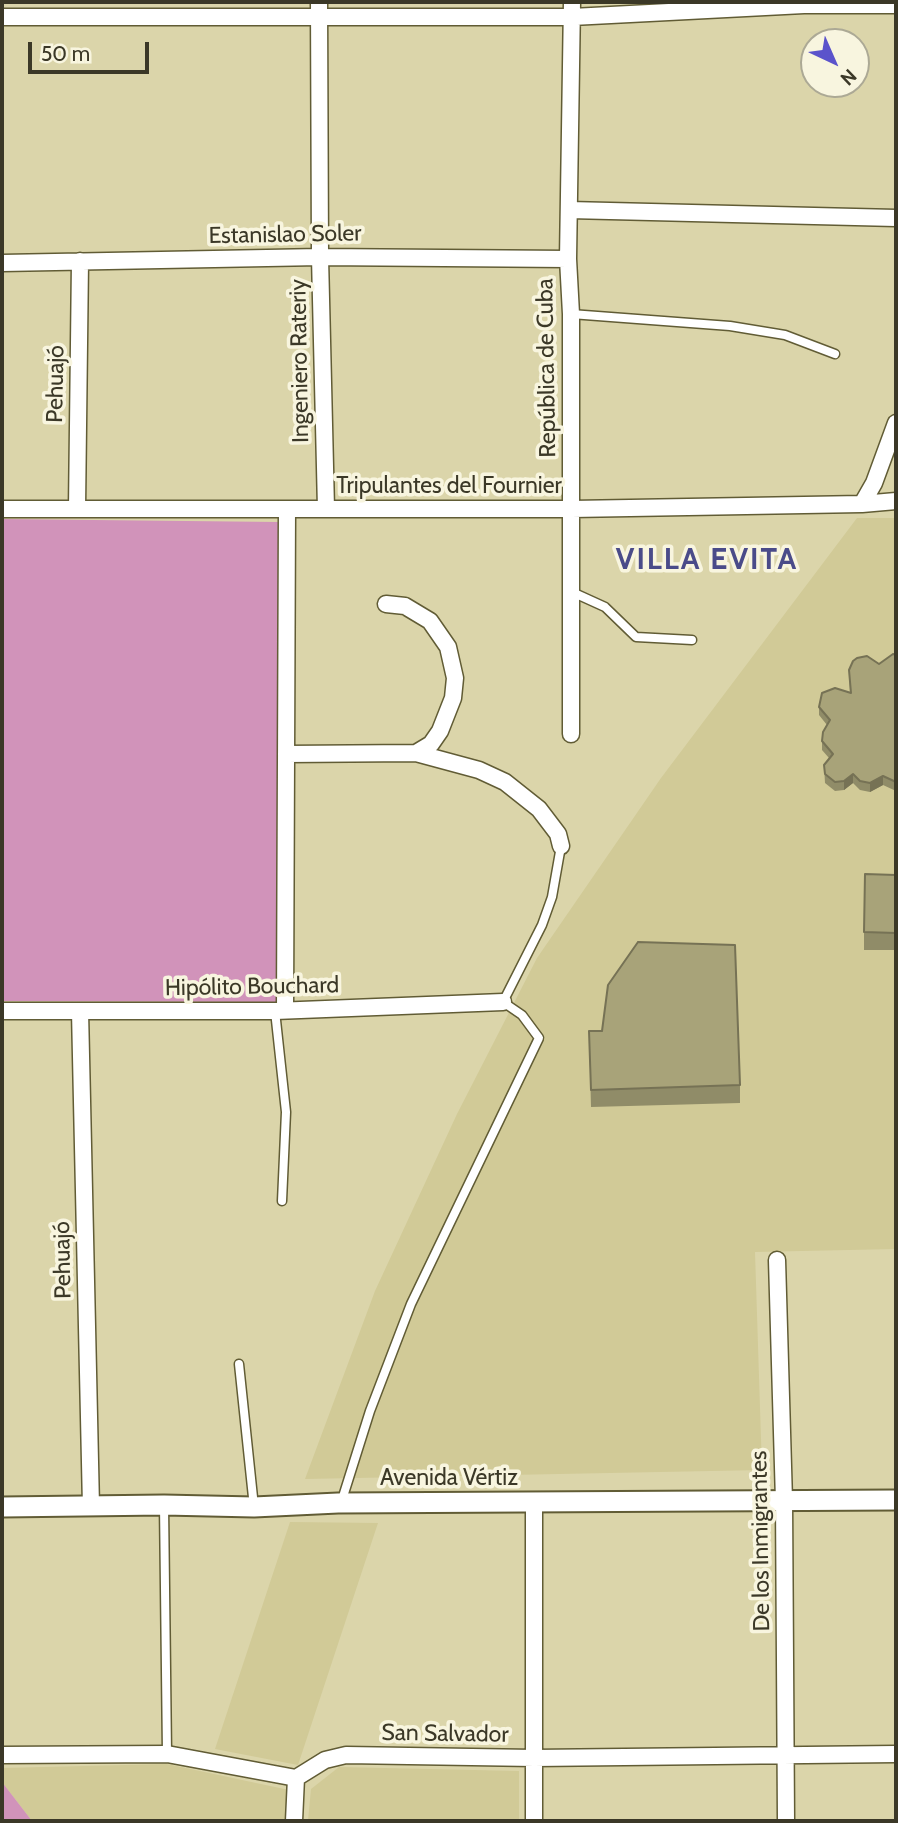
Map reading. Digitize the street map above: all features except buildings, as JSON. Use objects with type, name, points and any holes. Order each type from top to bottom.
[{"type":"street","points":[[2,17],[78,10],[896,5]]},
{"type":"street","name":"Ingeniero Rateriy","points":[[319,9],[320,257],[326,509]]},
{"type":"street","name":"República de Cuba","points":[[571,734],[571,314],[568,260],[572,9]]},
{"type":"street","points":[[569,210],[896,218]]},
{"type":"street","name":"Estanislao Soler","points":[[2,263],[320,257],[568,260]]},
{"type":"street","name":"Pehuajó","points":[[77,508],[80,261]]},
{"type":"street","points":[[862,504],[874,483],[896,423]]},
{"type":"street","name":"Tripulantes del Fournier","points":[[2,509],[572,509],[862,504],[896,501]]},
{"type":"street","points":[[280,1011],[286,754],[287,509]]},
{"type":"street","points":[[386,604],[405,606],[430,621],[448,647],[455,678],[449,712],[440,731],[431,744],[416,753]]},
{"type":"street","points":[[286,754],[416,753],[479,770],[505,782],[539,809],[551,822],[561,846]]},
{"type":"street","name":"Hipólito Bouchard","points":[[2,1011],[280,1011],[503,1002]]},
{"type":"street","name":"Pehuajó","points":[[80,1011],[91,1507]]},
{"type":"street","name":"De los Inmigrantes","points":[[777,1261],[785,1501],[786,1821]]},
{"type":"street","name":"Avenida Vértiz","points":[[2,1507],[896,1500]]},
{"type":"street","points":[[534,1502],[534,1821]]},
{"type":"street","points":[[2,1755],[167,1754],[296,1778],[294,1821]]},
{"type":"street","name":"San Salvador","points":[[296,1778],[325,1760],[346,1755],[534,1758],[896,1754]]},
{"type":"lane","points":[[571,314],[730,326],[785,335],[835,354]]},
{"type":"lane","points":[[572,592],[605,607],[636,637],[692,640]]},
{"type":"lane","points":[[341,1503],[370,1412],[411,1304],[539,1038],[522,1015],[503,1002],[542,925],[552,897],[561,846]]},
{"type":"lane","points":[[280,1011],[286,1112],[282,1201]]},
{"type":"lane","points":[[239,1364],[254,1507]]},
{"type":"lane","points":[[164,1505],[167,1754]]},
{"type":"shaded area","points":[[857,518],[896,518],[896,1249],[755,1252],[762,1470],[305,1479],[375,1291],[457,1114],[537,958],[661,778]]},
{"type":"shaded area","points":[[2,519],[278,522],[278,1002],[2,1001]]},
{"type":"shaded area","points":[[290,1522],[378,1523],[298,1765],[215,1749]]},
{"type":"shaded area","points":[[167,1764],[289,1790],[287,1821],[32,1821],[2,1782],[2,1768]]},
{"type":"shaded area","points":[[339,1767],[519,1771],[519,1821],[308,1821],[311,1789]]},
{"type":"shaded area","points":[[2,1782],[32,1821],[2,1821]]},
{"type":"district","name":"VILLA EVITA","points":[[707,560]]}]
